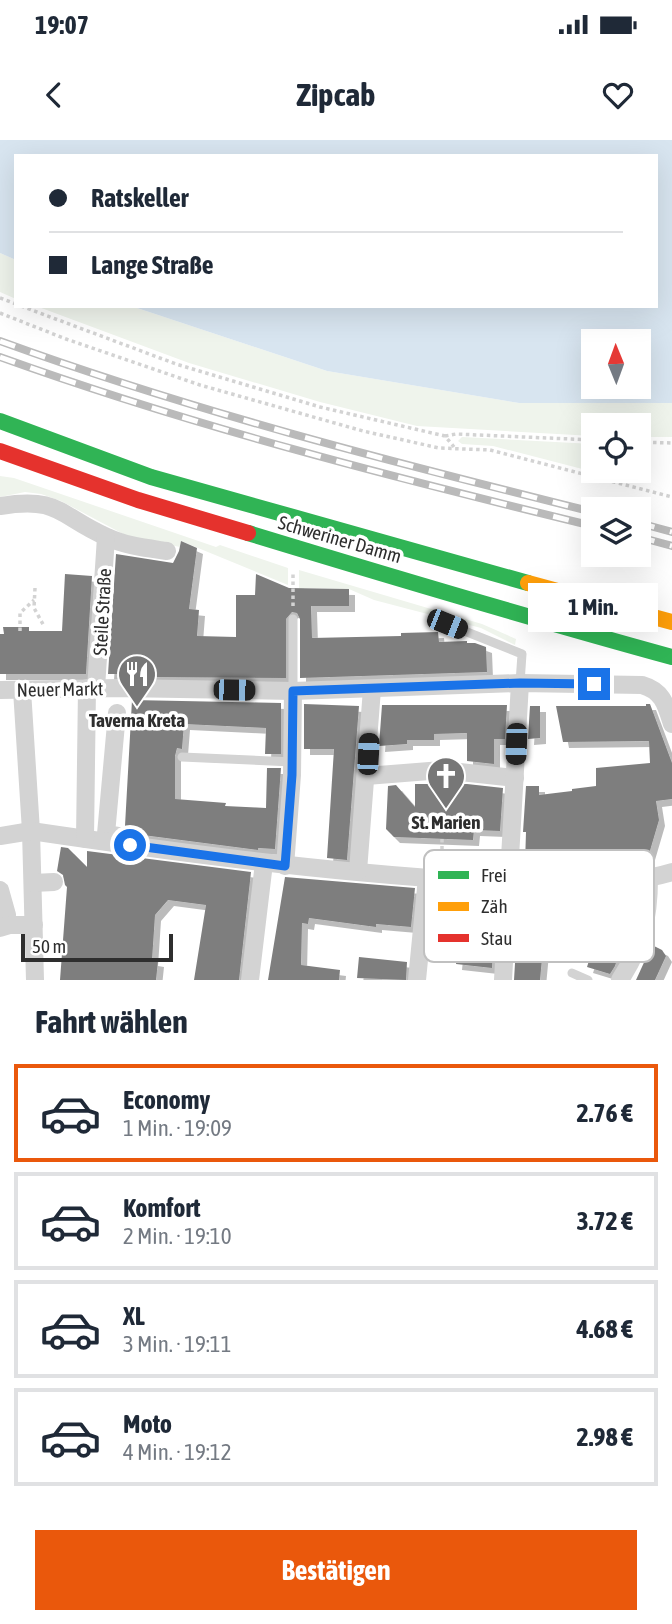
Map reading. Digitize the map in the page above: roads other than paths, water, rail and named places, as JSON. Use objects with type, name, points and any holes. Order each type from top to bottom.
[{"type":"main road","name":"Schweriner Damm","points":[[0,421],[151,477],[672,622]]},
{"type":"main road","name":"Schweriner Damm","points":[[0,450],[138,500],[535,619],[672,657]]},
{"type":"street","points":[[0,506],[25,502],[56,508],[106,537],[167,551]]},
{"type":"street","name":"Steile Straße","points":[[106,537],[92,688],[111,710]]},
{"type":"street","points":[[511,850],[520,683]]},
{"type":"street","name":"Neuer Markt","points":[[0,690],[92,688],[111,710],[234,690],[293,691],[520,683],[642,684],[660,694],[672,724]]},
{"type":"street","points":[[358,871],[372,689]]},
{"type":"street","points":[[22,690],[31,831],[34,980]]},
{"type":"street","points":[[285,866],[292,762],[293,691]]},
{"type":"street","points":[[85,839],[97,817],[98,768],[111,710]]},
{"type":"street","points":[[111,710],[98,768],[97,817],[106,834],[123,836],[134,846]]},
{"type":"street","points":[[366,776],[442,770],[515,778]]},
{"type":"street","points":[[0,836],[31,831],[285,866],[424,878]]},
{"type":"street","points":[[250,980],[264,863]]},
{"type":"street","points":[[654,877],[672,872]]},
{"type":"street","points":[[33,883],[54,882]]},
{"type":"street","points":[[0,890],[4,921],[10,925],[34,919]]},
{"type":"street","points":[[417,980],[424,909]]},
{"type":"street","points":[[503,980],[504,962]]},
{"type":"street","points":[[620,980],[632,962]]},
{"type":"lane","points":[[293,619],[293,691]]},
{"type":"lane","points":[[447,624],[522,654],[520,683]]},
{"type":"lane","points":[[182,757],[292,762]]},
{"type":"lane","points":[[572,973],[588,980]]},
{"type":"railway","points":[[0,341],[220,413],[368,455],[581,509]]},
{"type":"railway","points":[[0,357],[220,428],[443,489],[581,523]]},
{"type":"railway","points":[[651,526],[672,532]]},
{"type":"railway","points":[[651,540],[672,546]]},
{"type":"place","name":"Taverna Kreta","points":[[137,708]]},
{"type":"place","name":"St. Marien","points":[[446,810]]}]
